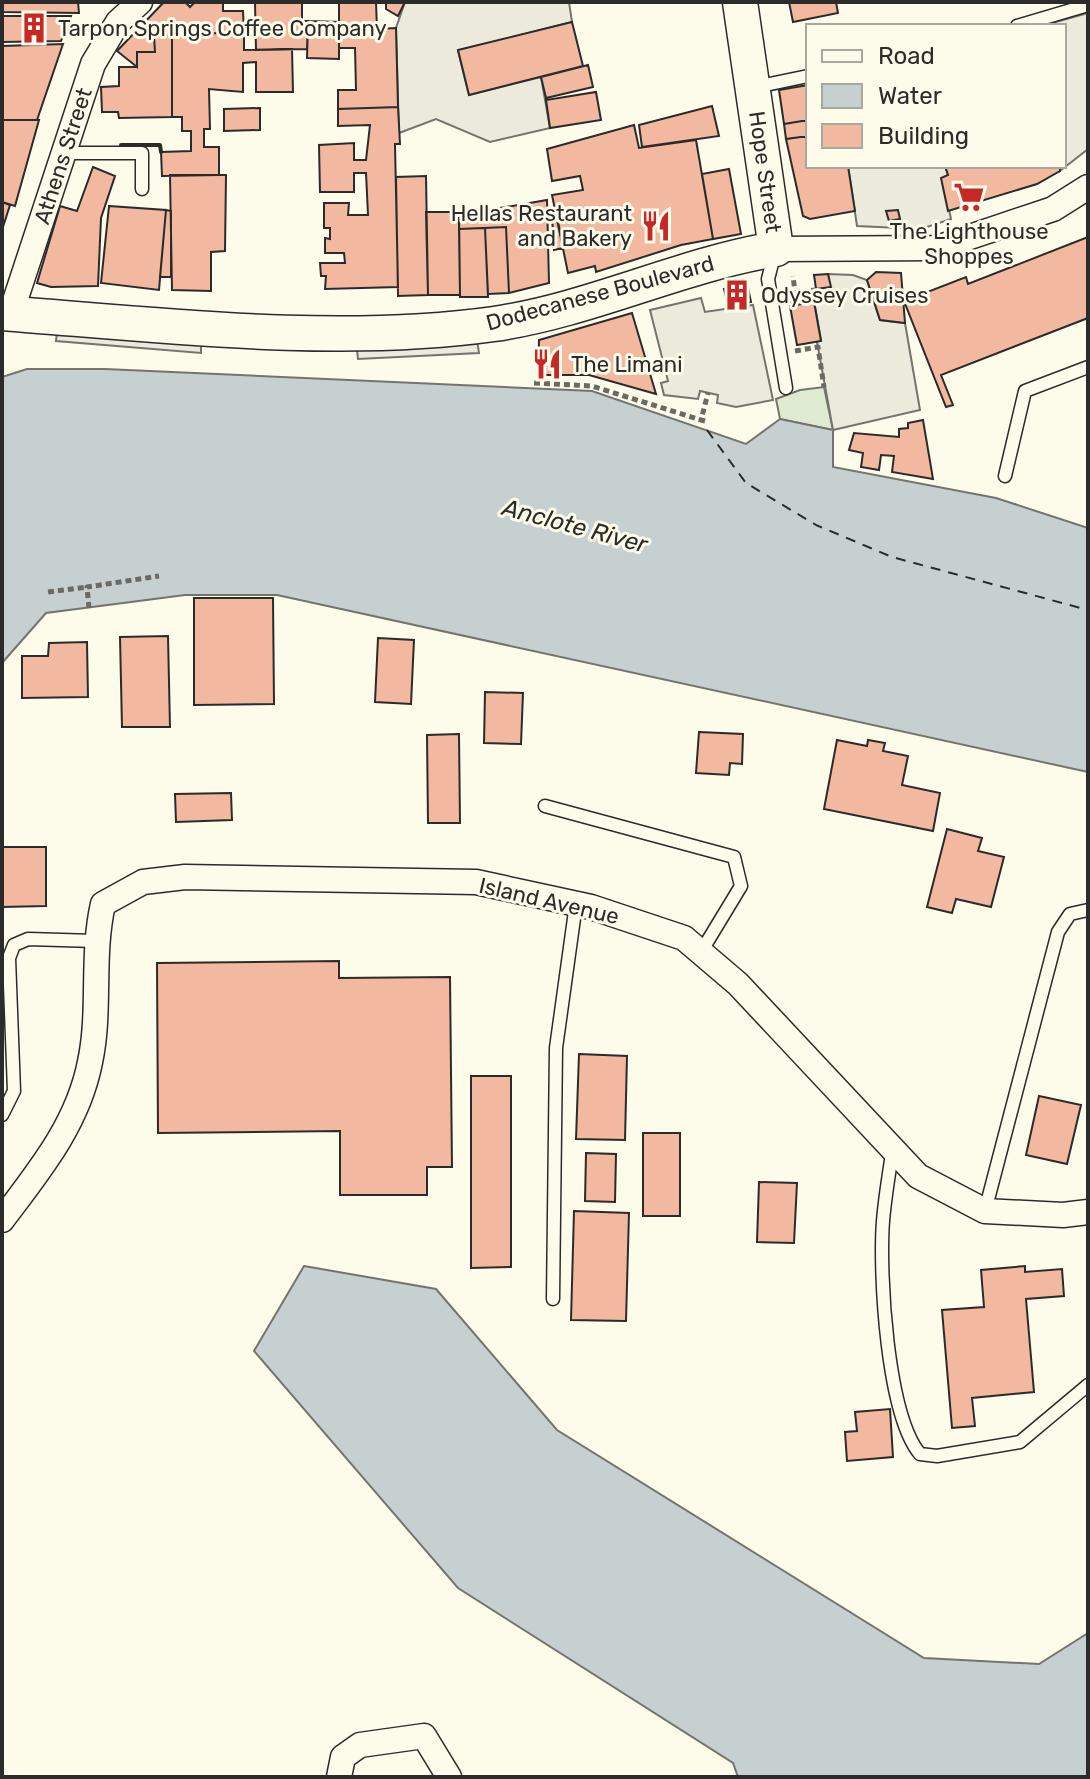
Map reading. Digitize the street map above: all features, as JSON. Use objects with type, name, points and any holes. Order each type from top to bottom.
[{"type":"street","name":"Athens Street","points":[[7,313],[93,64],[116,12],[140,2]]},
{"type":"street","name":"Hope Street","points":[[740,2],[752,88],[784,263]]},
{"type":"street","name":"Dodecanese Boulevard","points":[[7,313],[155,325],[328,332],[482,325],[784,263],[937,248],[1053,209],[1088,187]]},
{"type":"street","name":"Island Avenue","points":[[2,1220],[76,1114],[91,1059],[95,941],[103,904],[143,882],[185,877],[476,882],[576,904],[684,938],[738,984],[918,1176],[985,1211],[1063,1215],[1088,1212]]},
{"type":"street","points":[[339,1777],[343,1757],[360,1745],[424,1736],[449,1777]]},
{"type":"lane","points":[[1024,24],[1088,5]]},
{"type":"lane","points":[[752,88],[806,76]]},
{"type":"lane","points":[[64,153],[142,153],[142,189]]},
{"type":"lane","name":"Hope Street","points":[[784,263],[768,279],[786,388]]},
{"type":"lane","points":[[1005,476],[1025,391],[1088,367]]},
{"type":"lane","points":[[545,806],[734,857],[741,886],[701,952]]},
{"type":"lane","points":[[553,1299],[556,1048],[576,904]]},
{"type":"lane","points":[[985,1211],[1058,932],[1070,914],[1088,910]]},
{"type":"lane","points":[[2,1115],[14,1091],[9,958],[14,945],[28,939],[95,941]]},
{"type":"lane","points":[[893,1148],[883,1223],[889,1355],[909,1441],[920,1454],[937,1456],[1020,1442],[1088,1385]]},
{"type":"path","points":[[784,263],[796,300],[786,302],[788,314]]},
{"type":"path","points":[[793,339],[795,351],[818,347],[824,387]]},
{"type":"path","points":[[534,383],[592,386],[703,421],[708,393]]},
{"type":"path","points":[[48,592],[159,576]]},
{"type":"path","points":[[87,587],[89,608]]},
{"type":"green space","points":[[824,387],[833,430],[780,419],[776,399],[800,390]]},
{"type":"shaded area","points":[[405,2],[569,2],[572,22],[458,51],[469,95],[541,77],[550,128],[490,142],[436,119],[399,133],[396,28]]},
{"type":"shaded area","points":[[1088,13],[1088,149],[1066,166],[1066,24],[1048,24]]},
{"type":"shaded area","points":[[848,168],[946,168],[948,175],[943,178],[951,219],[921,229],[857,226]]},
{"type":"shaded area","points":[[828,274],[853,275],[867,280],[880,320],[905,323],[920,410],[833,430],[817,342],[821,340],[812,289],[830,287]]},
{"type":"shaded area","points":[[701,298],[705,312],[753,305],[773,400],[736,407],[717,403],[718,395],[700,391],[698,399],[664,395],[661,383],[668,381],[650,310]]},
{"type":"shaded area","points":[[57,332],[201,345],[201,353],[56,341]]},
{"type":"shaded area","points":[[477,340],[479,353],[358,359],[357,350]]},
{"type":"water","name":"Anclote River","points":[[27,369],[105,369],[592,391],[746,444],[780,419],[833,430],[833,467],[996,498],[1088,528],[1088,772],[277,595],[185,595],[46,613],[2,663],[2,377]]},
{"type":"water","points":[[304,1266],[436,1289],[557,1430],[924,1658],[1039,1664],[1088,1633],[1088,1777],[738,1777],[733,1763],[458,1588],[254,1351]]},
{"type":"building","points":[[2,2],[78,2],[79,13],[2,12]]},
{"type":"building","points":[[164,2],[185,2],[190,7],[195,2],[223,2],[223,11],[243,11],[244,32],[154,36],[155,52],[137,52],[137,67],[117,51]]},
{"type":"building","points":[[302,2],[302,21],[308,21],[307,49],[256,50],[255,3]]},
{"type":"building","points":[[339,2],[376,2],[377,29],[396,28],[398,107],[338,109],[338,90],[356,90],[355,48],[339,48]]},
{"type":"building","points":[[386,2],[405,2],[398,16],[386,9]]},
{"type":"building","points":[[789,2],[836,2],[838,13],[793,22]]},
{"type":"building","name":"Tarpon Springs Coffee Company","points":[[2,16],[71,16],[61,41],[2,42]]},
{"type":"building","points":[[308,21],[339,22],[339,59],[307,58]]},
{"type":"building","points":[[572,22],[583,66],[469,95],[458,50]]},
{"type":"building","points":[[244,32],[244,50],[292,49],[293,92],[256,92],[256,62],[243,63],[243,92],[209,89],[210,129],[204,129],[204,147],[219,147],[219,175],[162,176],[161,152],[191,151],[191,131],[182,131],[182,117],[172,117],[172,35]]},
{"type":"building","points":[[172,35],[172,117],[119,118],[118,112],[102,112],[101,87],[119,86],[119,67],[137,67],[137,52],[155,52],[154,36]]},
{"type":"building","points":[[63,44],[37,120],[2,120],[2,46]]},
{"type":"building","points":[[588,65],[593,87],[546,98],[541,77]]},
{"type":"building","points":[[806,85],[806,120],[784,124],[779,90]]},
{"type":"building","points":[[596,92],[601,120],[550,128],[546,100]]},
{"type":"building","points":[[712,106],[719,136],[642,147],[639,125]]},
{"type":"building","points":[[398,107],[400,144],[395,144],[398,287],[325,289],[326,276],[321,276],[320,263],[345,263],[344,253],[325,253],[325,238],[330,239],[330,228],[324,228],[324,203],[349,203],[348,215],[368,215],[366,173],[354,173],[354,192],[320,192],[319,145],[354,143],[354,160],[366,160],[370,125],[338,126],[338,109]]},
{"type":"building","points":[[260,108],[260,130],[224,131],[224,109]]},
{"type":"building","points":[[2,120],[39,120],[15,206],[2,202]]},
{"type":"building","points":[[806,120],[806,136],[786,139],[784,124]]},
{"type":"building","points":[[634,125],[639,148],[696,140],[713,239],[681,245],[596,272],[595,266],[568,273],[552,195],[583,190],[580,176],[552,181],[547,149]]},
{"type":"building","points":[[806,136],[806,168],[848,168],[855,211],[810,219],[803,216],[786,139]]},
{"type":"building","points":[[93,167],[115,176],[101,218],[98,286],[51,287],[37,283],[60,206],[77,211]]},
{"type":"building","name":"The Lighthouse Shoppes","points":[[946,168],[1060,168],[1060,171],[1037,184],[948,211],[941,178],[948,175]]},
{"type":"building","points":[[729,169],[741,234],[713,239],[702,174]]},
{"type":"building","points":[[170,175],[226,175],[225,251],[211,252],[211,291],[172,290]]},
{"type":"building","points":[[426,176],[428,295],[398,296],[396,177]]},
{"type":"building","points":[[547,200],[549,283],[509,293],[506,227],[459,229],[459,215]]},
{"type":"building","points":[[2,202],[10,205],[2,230]]},
{"type":"building","points":[[109,206],[166,210],[159,290],[101,283]]},
{"type":"building","points":[[166,210],[171,211],[171,277],[160,277]]},
{"type":"building","points":[[898,210],[900,219],[889,221],[886,211]]},
{"type":"building","points":[[426,212],[459,212],[460,295],[428,295]]},
{"type":"building","points":[[552,216],[557,216],[563,248],[554,250]]},
{"type":"building","points":[[506,227],[509,293],[488,294],[485,228]]},
{"type":"building","points":[[485,228],[488,297],[460,297],[459,229]]},
{"type":"building","points":[[1088,237],[1088,318],[941,375],[953,405],[946,407],[904,301],[966,277],[968,284]]},
{"type":"building","points":[[876,272],[901,273],[905,323],[880,320],[867,280]]},
{"type":"building","points":[[828,274],[831,287],[816,289],[814,275]]},
{"type":"building","name":"Odyssey Cruises","points":[[747,283],[751,302],[728,306],[724,289]]},
{"type":"building","points":[[814,302],[821,341],[797,345],[790,306]]},
{"type":"building","points":[[632,313],[656,394],[589,375],[538,375],[539,340]]},
{"type":"building","points":[[923,420],[933,479],[892,472],[894,456],[881,455],[879,470],[861,467],[863,453],[849,450],[854,433],[899,437],[899,429],[908,428],[908,423]]},
{"type":"building","points":[[194,598],[273,598],[274,704],[194,705]]},
{"type":"building","points":[[168,636],[170,727],[122,727],[120,637]]},
{"type":"building","points":[[378,638],[414,640],[411,704],[375,702]]},
{"type":"building","points":[[87,642],[88,697],[22,698],[22,656],[48,656],[49,643]]},
{"type":"building","points":[[485,692],[523,693],[521,744],[484,743]]},
{"type":"building","points":[[699,732],[743,734],[742,764],[730,763],[729,775],[696,773]]},
{"type":"building","points":[[459,734],[460,823],[428,823],[427,735]]},
{"type":"building","points":[[837,740],[867,746],[868,740],[885,743],[883,751],[908,756],[902,785],[940,793],[933,831],[824,809]]},
{"type":"building","points":[[231,793],[232,820],[176,822],[175,794]]},
{"type":"building","points":[[947,829],[982,838],[978,851],[1004,857],[991,907],[956,899],[952,913],[927,907]]},
{"type":"building","points":[[2,847],[46,847],[46,906],[2,907]]},
{"type":"building","points":[[339,961],[339,978],[450,977],[452,1167],[427,1167],[427,1195],[340,1195],[340,1131],[158,1133],[157,963]]},
{"type":"building","points":[[579,1054],[627,1056],[625,1140],[576,1139]]},
{"type":"building","points":[[471,1076],[511,1076],[511,1267],[471,1268]]},
{"type":"building","points":[[1039,1096],[1081,1105],[1067,1164],[1026,1155]]},
{"type":"building","points":[[643,1133],[680,1133],[680,1216],[643,1216]]},
{"type":"building","points":[[586,1153],[616,1154],[615,1202],[585,1201]]},
{"type":"building","points":[[759,1182],[797,1183],[794,1243],[757,1242]]},
{"type":"building","points":[[574,1211],[629,1213],[626,1321],[571,1320]]},
{"type":"building","points":[[1025,1266],[1025,1272],[1062,1269],[1064,1296],[1026,1299],[1034,1392],[972,1398],[975,1426],[952,1428],[942,1310],[984,1307],[981,1270]]},
{"type":"building","points":[[890,1409],[893,1457],[847,1461],[845,1432],[857,1431],[855,1412]]},
{"type":"ferry route","points":[[707,430],[746,483],[816,525],[892,557],[1088,610]]},
{"type":"wall","points":[[121,145],[160,145],[161,152]]},
{"type":"place","name":"Tarpon Springs Coffee Company","points":[[34,28]]},
{"type":"place","name":"The Lighthouse Shoppes","points":[[969,197]]},
{"type":"place","name":"Hellas Restaurant and Bakery","points":[[656,226]]},
{"type":"place","name":"Odyssey Cruises","points":[[737,295]]},
{"type":"place","name":"The Limani","points":[[547,364]]}]
